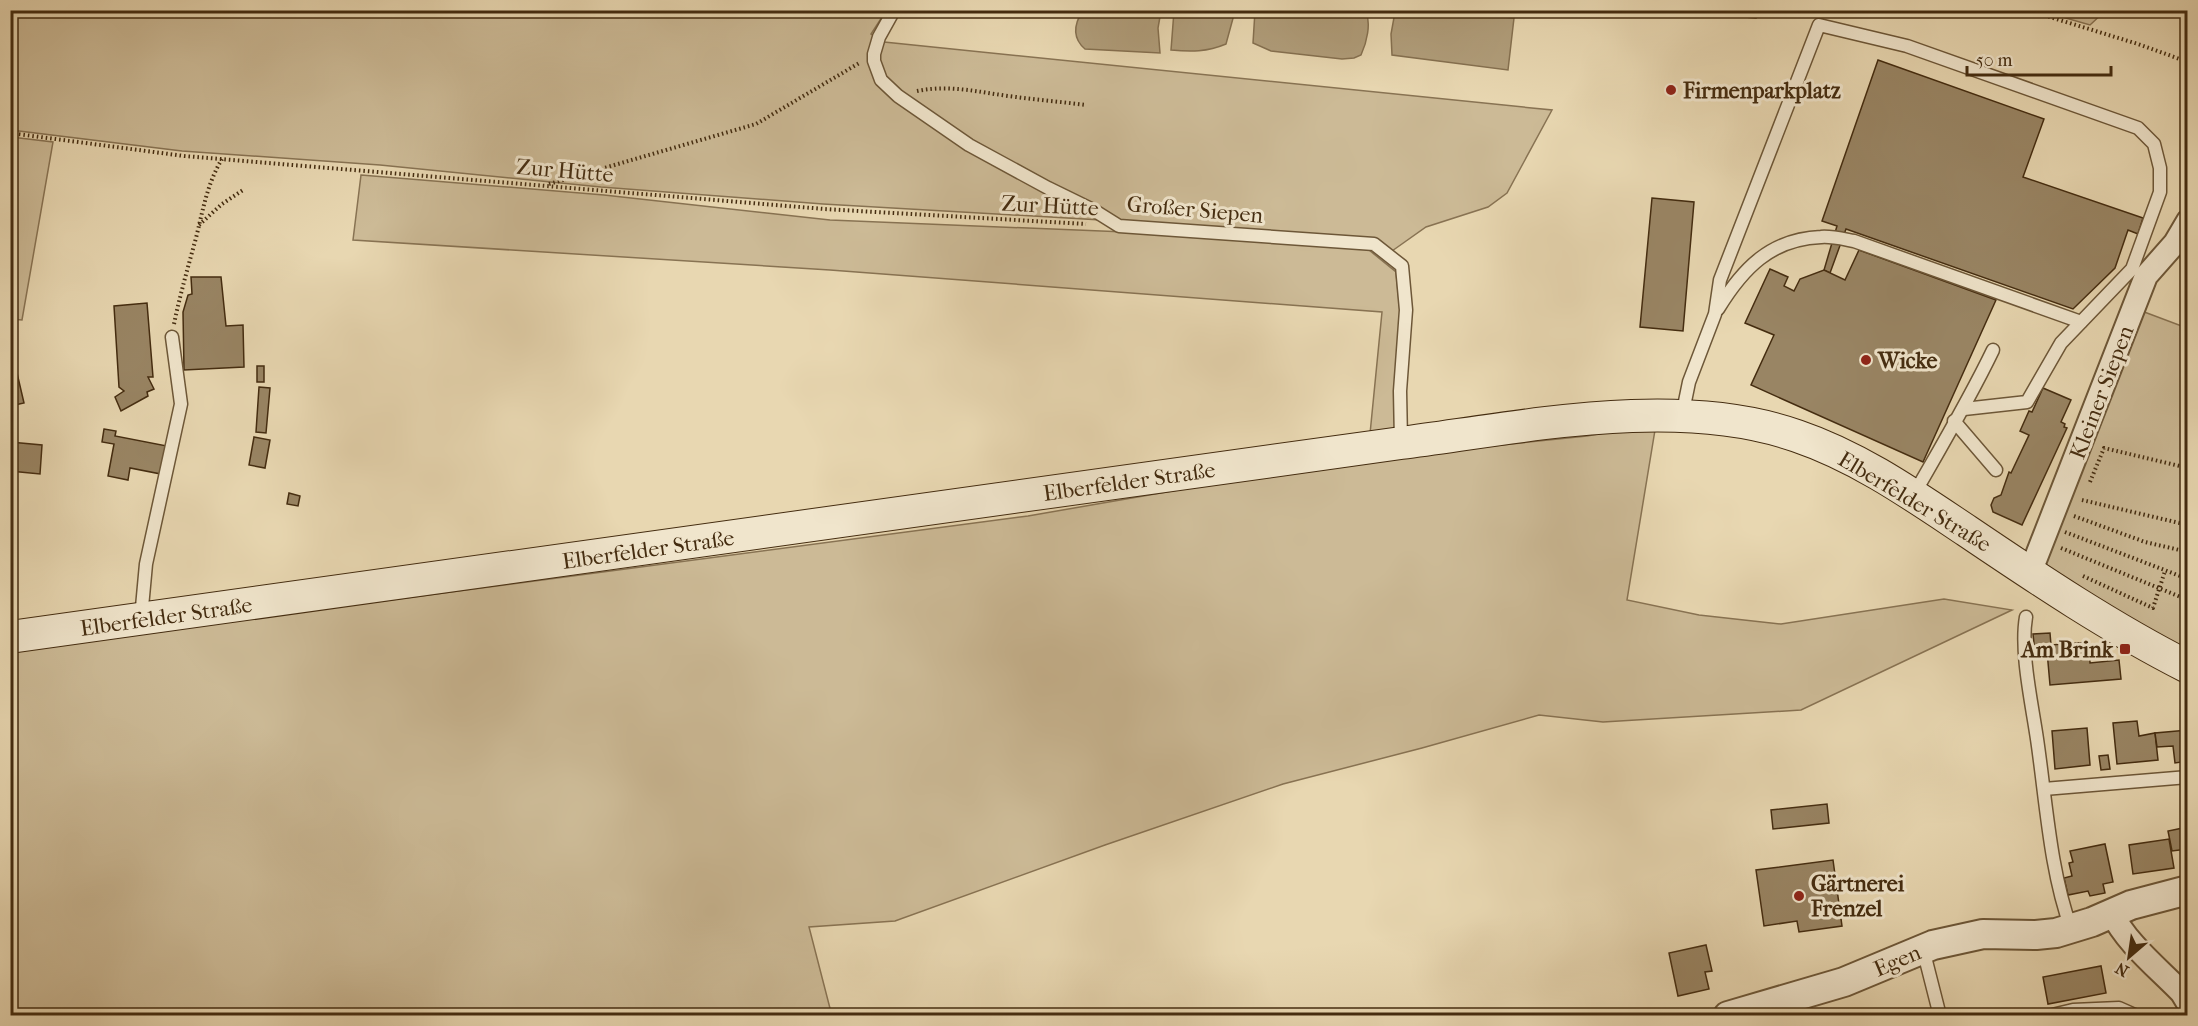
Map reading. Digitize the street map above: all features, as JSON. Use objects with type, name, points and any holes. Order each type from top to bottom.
[{"type":"main road","name":"Elberfelder Straße","points":[[10,637],[1598,417],[1682,417],[1744,423],[1796,435],[1853,460],[1913,495],[2030,573],[2123,631],[2187,667]]},
{"type":"street","name":"Kleiner Siepen","points":[[2030,573],[2071,498],[2146,276],[2175,243],[2187,220]]},
{"type":"street","name":"Egen","points":[[1728,1016],[1799,999],[1923,949],[1983,934],[2056,933],[2131,905],[2187,890]]},
{"type":"street","points":[[2112,913],[2128,938],[2182,993],[2187,1003]]},
{"type":"lane","points":[[874,54],[879,37],[894,10]]},
{"type":"lane","points":[[1715,314],[1720,280],[1819,25],[1907,46],[2138,128],[2154,144],[2160,168],[2160,192],[2132,269],[2061,342],[2027,402],[1964,410]]},
{"type":"lane","name":"Großer Siepen","points":[[874,54],[874,62],[881,80],[898,96],[969,145],[1119,226],[1374,244],[1402,266],[1406,310],[1400,391],[1401,443]]},
{"type":"lane","points":[[1682,417],[1689,382],[1715,314],[1738,279],[1749,267],[1772,250],[1796,240],[1823,237],[1854,241],[2081,322]]},
{"type":"lane","points":[[141,619],[147,564],[181,404],[171,337]]},
{"type":"lane","points":[[1913,495],[1954,421],[1964,410],[1994,350]]},
{"type":"lane","points":[[1954,421],[1996,470]]},
{"type":"lane","points":[[2026,617],[2027,669],[2057,881],[2071,928]]},
{"type":"lane","points":[[2044,789],[2187,777]]},
{"type":"lane","points":[[1923,949],[1940,1016]]},
{"type":"lane","points":[[2048,1016],[2073,1010],[2119,1008],[2137,1016]]},
{"type":"path","points":[[2027,10],[2138,44],[2187,62]]},
{"type":"path","points":[[545,185],[756,124],[874,54]]},
{"type":"path","points":[[898,96],[933,88],[972,89],[1013,97],[1086,105]]},
{"type":"path","name":"Zur Hütte","points":[[10,133],[222,159],[824,209],[1119,226]]},
{"type":"path","points":[[171,337],[182,283],[212,176],[222,159]]},
{"type":"path","points":[[199,225],[222,204],[243,190]]},
{"type":"path","points":[[2055,554],[2073,515],[2071,498],[2104,448],[2187,468]]},
{"type":"path","points":[[2071,498],[2187,525]]},
{"type":"path","points":[[2073,515],[2145,542],[2187,552]]},
{"type":"path","points":[[2065,532],[2187,579]]},
{"type":"path","points":[[2058,547],[2187,600]]},
{"type":"path","points":[[2082,575],[2153,608],[2165,571]]},
{"type":"shaded area","points":[[11,10],[886,11],[871,34],[884,42],[1552,110],[1507,193],[1488,207],[1426,227],[1392,251],[1371,242],[1101,220],[823,204],[601,187],[380,165],[182,151],[11,130]]},
{"type":"shaded area","points":[[1083,10],[1161,11],[1158,28],[1160,53],[1085,49],[1076,36],[1076,26]]},
{"type":"shaded area","points":[[1398,10],[1440,11],[1514,18],[1508,70],[1392,55],[1391,34],[1395,12]]},
{"type":"shaded area","points":[[2105,10],[2090,25],[2041,11]]},
{"type":"shaded area","points":[[1174,11],[1235,11],[1226,44],[1199,51],[1171,50]]},
{"type":"shaded area","points":[[1255,11],[1366,11],[1368,33],[1361,55],[1354,58],[1342,59],[1271,51],[1253,43]]},
{"type":"shaded area","points":[[11,137],[53,142],[22,320],[11,319]]},
{"type":"shaded area","points":[[361,175],[604,195],[830,220],[1150,233],[1342,245],[1369,250],[1396,272],[1400,312],[1396,439],[1369,444],[1382,312],[830,270],[353,240]]},
{"type":"shaded area","points":[[2139,310],[2187,328],[2187,654],[2039,568]]},
{"type":"shaded area","points":[[1656,424],[1627,600],[1699,615],[1781,624],[1944,599],[2012,610],[1801,710],[1603,722],[1539,715],[1283,784],[895,921],[809,927],[832,1016],[11,1015],[10,650],[1028,516],[1339,462],[1587,436]]},
{"type":"building","points":[[1655,10],[1756,10],[1756,18]]},
{"type":"building","points":[[1878,60],[2044,119],[2023,177],[2143,218],[2138,234],[2128,230],[2115,268],[2073,309],[1846,229],[1830,273],[1824,270],[1837,226],[1822,221]]},
{"type":"building","points":[[1652,198],[1694,202],[1683,331],[1640,327]]},
{"type":"building","name":"Wicke","points":[[1859,250],[1996,300],[1923,462],[1751,385],[1774,335],[1745,323],[1770,269],[1788,277],[1784,286],[1794,291],[1800,279],[1824,270],[1845,280]]},
{"type":"building","points":[[191,277],[221,277],[226,326],[243,325],[244,367],[184,370],[183,312],[188,295],[192,294]]},
{"type":"building","points":[[147,303],[153,377],[148,377],[154,389],[147,392],[148,396],[121,411],[115,397],[124,391],[119,387],[114,306]]},
{"type":"building","points":[[257,366],[264,366],[264,382],[257,382]]},
{"type":"building","points":[[17,373],[24,403],[10,406],[10,375]]},
{"type":"building","points":[[259,387],[270,388],[266,433],[256,432]]},
{"type":"building","points":[[2043,388],[2071,400],[2061,422],[2067,428],[2022,525],[1993,512],[1991,505],[1994,498],[2001,495],[2009,472],[2011,473],[2029,435],[2020,431]]},
{"type":"building","points":[[104,429],[116,431],[115,436],[167,446],[161,474],[130,468],[128,480],[108,476],[114,444],[102,442]]},
{"type":"building","points":[[254,437],[270,440],[265,468],[249,465]]},
{"type":"building","points":[[10,442],[42,445],[40,474],[10,471]]},
{"type":"building","points":[[289,493],[300,496],[298,506],[287,504]]},
{"type":"building","points":[[2050,633],[2051,645],[2089,642],[2090,663],[2119,660],[2121,679],[2050,685],[2047,651],[2035,653],[2033,634]]},
{"type":"building","points":[[2137,721],[2139,736],[2155,733],[2158,760],[2117,764],[2113,723]]},
{"type":"building","points":[[2087,728],[2090,765],[2055,769],[2052,731]]},
{"type":"building","points":[[2188,730],[2188,761],[2175,763],[2173,746],[2157,747],[2155,733]]},
{"type":"building","points":[[2108,755],[2110,769],[2101,770],[2099,756]]},
{"type":"building","points":[[1827,804],[1829,823],[1773,829],[1771,810]]},
{"type":"building","points":[[2183,828],[2187,849],[2172,851],[2168,831]]},
{"type":"building","points":[[2169,839],[2174,868],[2133,874],[2129,845]]},
{"type":"building","points":[[2105,844],[2113,882],[2103,884],[2105,893],[2090,896],[2088,891],[2068,895],[2064,878],[2072,876],[2069,863],[2073,862],[2070,851]]},
{"type":"building","name":"Gärtnerei Frenzel","points":[[1833,860],[1842,926],[1799,932],[1797,921],[1764,926],[1756,870]]},
{"type":"building","points":[[2188,940],[2188,970],[2181,941]]},
{"type":"building","points":[[1706,945],[1712,971],[1705,972],[1709,989],[1678,996],[1669,953]]},
{"type":"building","points":[[2101,966],[2106,993],[2048,1004],[2043,977]]},
{"type":"place","name":"Firmenparkplatz","points":[[1671,90]]},
{"type":"place","name":"Wicke","points":[[1866,360]]},
{"type":"place","name":"Am Brink","points":[[2125,649]]},
{"type":"place","name":"Gärtnerei Frenzel","points":[[1799,896]]}]
